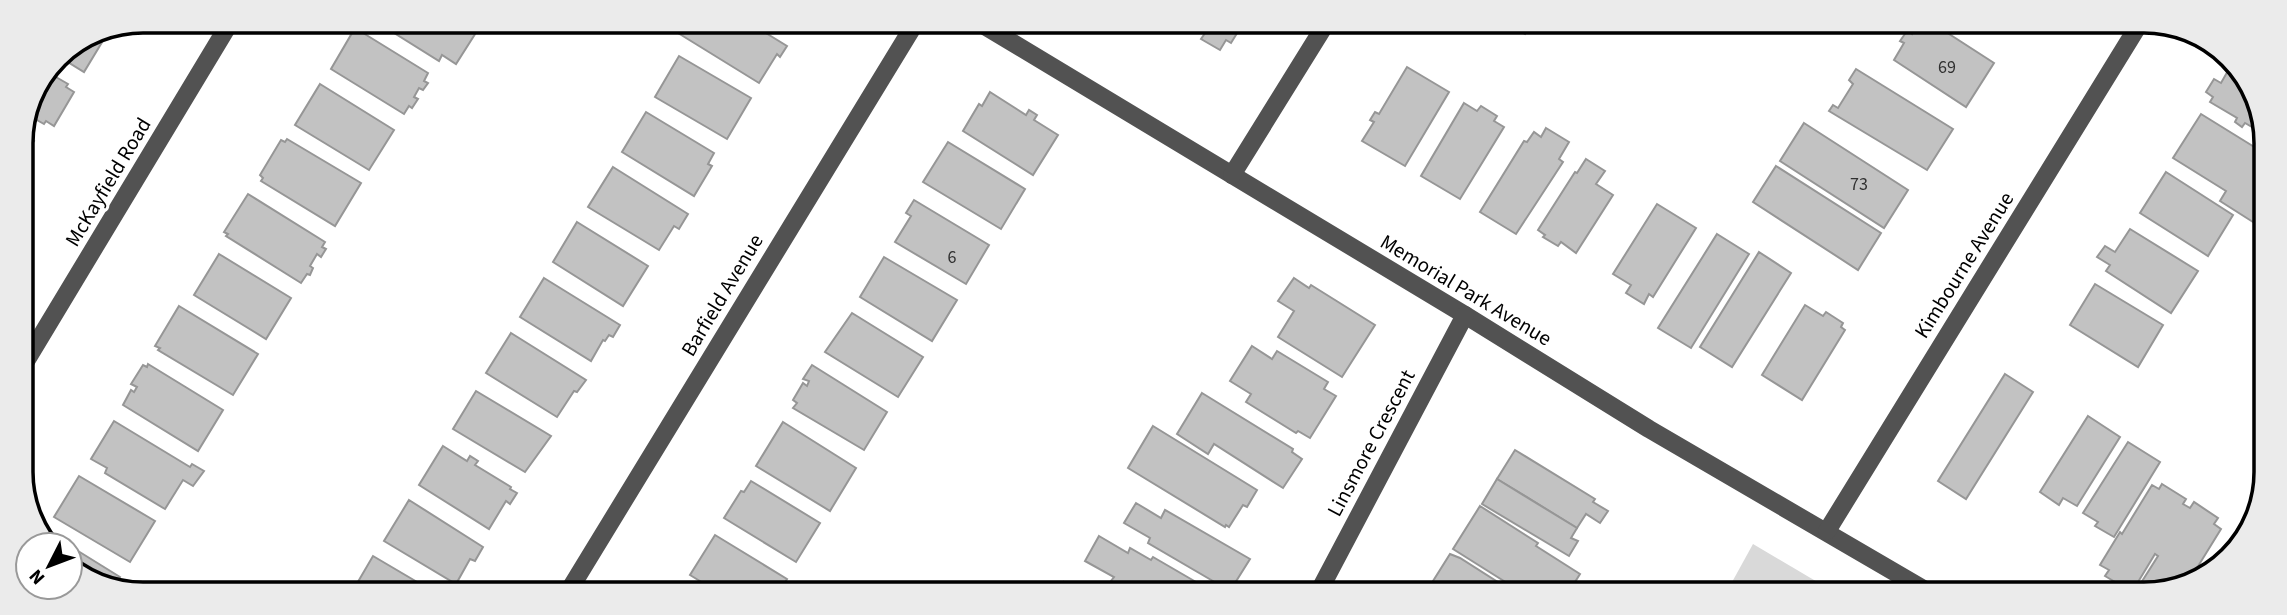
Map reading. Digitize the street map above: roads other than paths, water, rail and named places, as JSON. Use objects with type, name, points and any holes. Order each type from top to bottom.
[{"type":"street","name":"McKayfield Road","points":[[33,349],[224,33]]},
{"type":"street","name":"Barfield Avenue","points":[[574,582],[909,33]]},
{"type":"street","name":"Memorial Park Avenue","points":[[996,33],[1649,429],[1912,582]]},
{"type":"street","points":[[1232,176],[1319,33]]},
{"type":"street","name":"Kimbourne Avenue","points":[[1827,531],[2134,33]]},
{"type":"street","name":"Linsmore Crescent","points":[[1324,582],[1465,315]]}]
